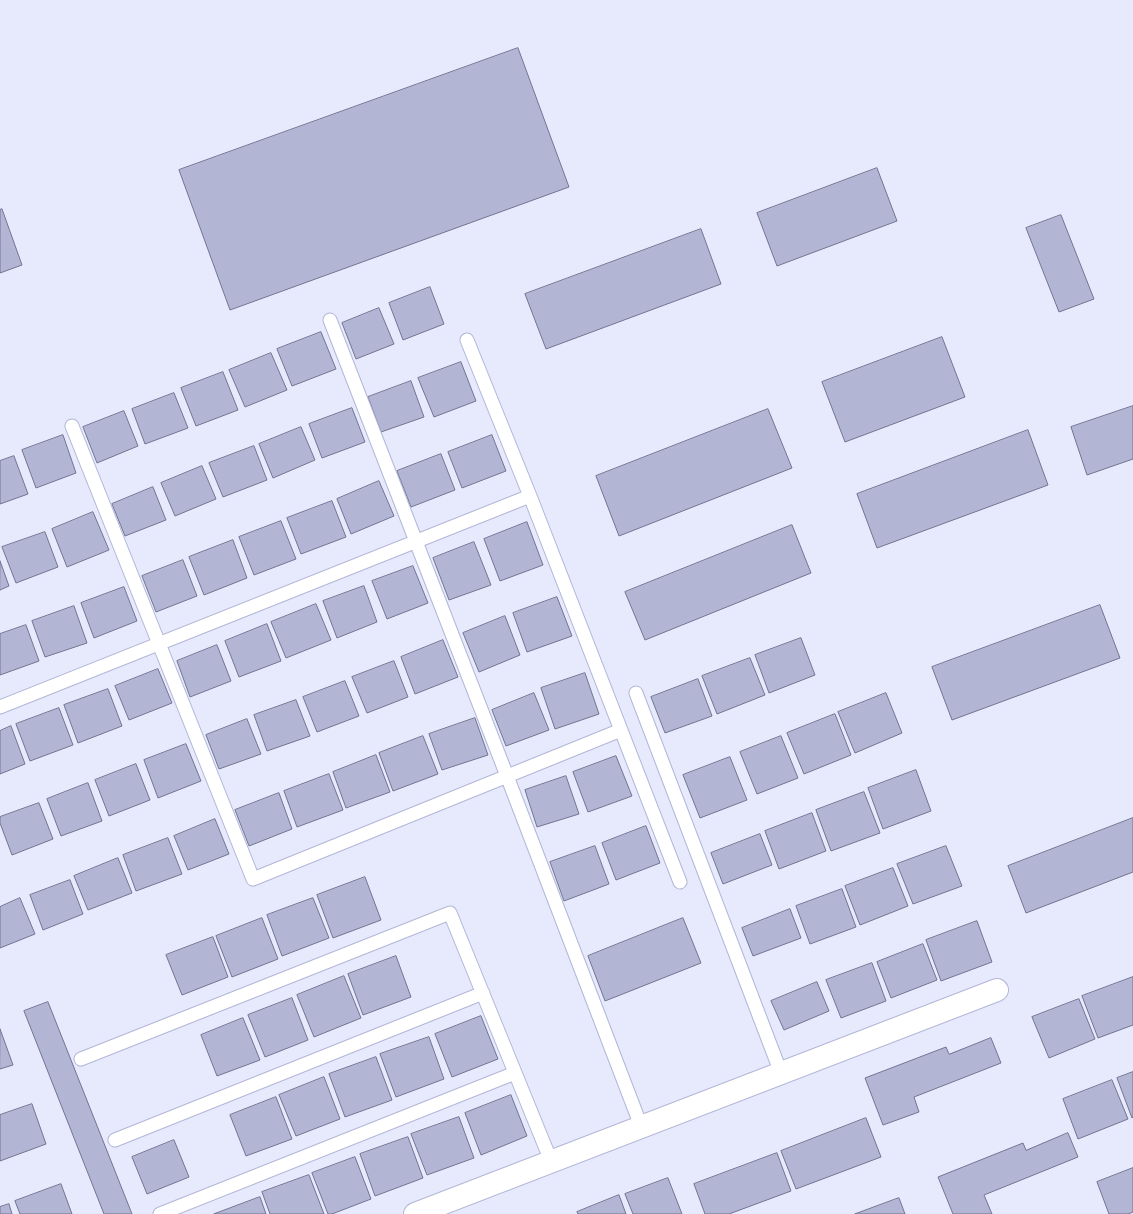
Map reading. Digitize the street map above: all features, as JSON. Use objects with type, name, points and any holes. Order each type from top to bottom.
[{"type":"street","points":[[415,1214],[997,990]]},
{"type":"lane","points":[[330,320],[641,1126]]},
{"type":"lane","points":[[467,340],[530,496],[680,882]]},
{"type":"lane","points":[[72,426],[253,879],[621,730]]},
{"type":"lane","points":[[0,707],[530,496]]},
{"type":"lane","points":[[636,693],[781,1072]]},
{"type":"lane","points":[[81,1059],[450,913],[551,1161]]},
{"type":"lane","points":[[115,1140],[483,993]]},
{"type":"lane","points":[[160,1214],[515,1073]]},
{"type":"building","points":[[518,48],[569,187],[230,310],[179,170]]},
{"type":"building","points":[[877,168],[897,221],[777,266],[757,213]]},
{"type":"building","points":[[2,209],[22,265],[0,273],[0,210]]},
{"type":"building","points":[[1061,215],[1094,299],[1059,312],[1026,228]]},
{"type":"building","points":[[701,229],[721,284],[546,349],[525,294]]},
{"type":"building","points":[[430,287],[444,324],[403,340],[389,303]]},
{"type":"building","points":[[379,308],[394,344],[356,359],[342,323]]},
{"type":"building","points":[[321,332],[336,369],[292,386],[277,349]]},
{"type":"building","points":[[942,337],[965,397],[845,442],[822,382]]},
{"type":"building","points":[[271,353],[287,390],[245,407],[229,370]]},
{"type":"building","points":[[461,362],[476,401],[434,417],[418,378]]},
{"type":"building","points":[[223,372],[238,410],[196,426],[181,388]]},
{"type":"building","points":[[411,381],[424,417],[381,432],[368,397]]},
{"type":"building","points":[[174,393],[188,428],[145,444],[132,409]]},
{"type":"building","points":[[1133,406],[1133,459],[1087,475],[1071,427]]},
{"type":"building","points":[[352,408],[365,442],[322,458],[309,424]]},
{"type":"building","points":[[768,409],[792,468],[619,536],[596,476]]},
{"type":"building","points":[[124,411],[138,446],[97,463],[83,427]]},
{"type":"building","points":[[301,427],[315,460],[273,478],[259,444]]},
{"type":"building","points":[[1028,430],[1048,485],[877,548],[857,494]]},
{"type":"building","points":[[63,435],[76,473],[36,488],[22,450]]},
{"type":"building","points":[[492,435],[506,471],[462,488],[448,452]]},
{"type":"building","points":[[254,446],[267,480],[223,497],[209,463]]},
{"type":"building","points":[[441,454],[455,490],[411,507],[397,471]]},
{"type":"building","points":[[14,456],[28,494],[0,504],[0,461]]},
{"type":"building","points":[[202,466],[216,499],[175,516],[161,483]]},
{"type":"building","points":[[379,481],[394,516],[351,534],[337,499]]},
{"type":"building","points":[[153,487],[166,520],[125,536],[112,504]]},
{"type":"building","points":[[332,501],[346,537],[301,554],[287,518]]},
{"type":"building","points":[[93,512],[109,550],[67,567],[52,529]]},
{"type":"building","points":[[281,521],[296,559],[254,575],[239,537]]},
{"type":"building","points":[[527,522],[543,565],[500,581],[484,539]]},
{"type":"building","points":[[792,525],[811,573],[645,640],[625,592]]},
{"type":"building","points":[[45,532],[58,567],[16,583],[2,547]]},
{"type":"building","points":[[233,540],[247,578],[204,595],[189,557]]},
{"type":"building","points":[[474,542],[491,585],[449,600],[433,558]]},
{"type":"building","points":[[183,560],[197,596],[156,612],[142,576]]},
{"type":"building","points":[[0,561],[9,586],[0,590]]},
{"type":"building","points":[[413,566],[428,603],[387,619],[372,581]]},
{"type":"building","points":[[364,586],[377,622],[337,638],[323,601]]},
{"type":"building","points":[[124,587],[137,621],[94,638],[81,603]]},
{"type":"building","points":[[557,597],[572,636],[527,652],[513,613]]},
{"type":"building","points":[[316,604],[331,640],[286,658],[271,622]]},
{"type":"building","points":[[1100,605],[1120,658],[952,720],[932,667]]},
{"type":"building","points":[[74,606],[87,643],[45,657],[32,621]]},
{"type":"building","points":[[505,616],[520,655],[479,672],[463,633]]},
{"type":"building","points":[[267,624],[281,661],[239,677],[225,641]]},
{"type":"building","points":[[26,625],[39,661],[0,675],[0,634]]},
{"type":"building","points":[[801,638],[815,675],[769,693],[755,655]]},
{"type":"building","points":[[443,640],[458,677],[415,694],[401,657]]},
{"type":"building","points":[[217,645],[231,681],[190,697],[177,661]]},
{"type":"building","points":[[750,658],[765,695],[717,714],[702,676]]},
{"type":"building","points":[[394,661],[408,697],[367,713],[352,677]]},
{"type":"building","points":[[158,669],[172,703],[129,720],[115,686]]},
{"type":"building","points":[[585,673],[599,714],[555,729],[541,688]]},
{"type":"building","points":[[698,679],[712,716],[665,733],[651,697]]},
{"type":"building","points":[[345,681],[359,716],[317,732],[303,697]]},
{"type":"building","points":[[108,689],[122,726],[78,743],[64,705]]},
{"type":"building","points":[[534,693],[549,730],[506,746],[492,710]]},
{"type":"building","points":[[886,693],[902,733],[855,753],[838,712]]},
{"type":"building","points":[[296,700],[310,736],[267,751],[254,715]]},
{"type":"building","points":[[59,708],[73,745],[30,761],[16,724]]},
{"type":"building","points":[[835,714],[851,755],[804,774],[787,733]]},
{"type":"building","points":[[475,718],[488,755],[442,770],[429,734]]},
{"type":"building","points":[[247,719],[261,754],[219,769],[206,735]]},
{"type":"building","points":[[11,726],[25,764],[0,774],[0,731]]},
{"type":"building","points":[[423,736],[438,774],[393,791],[379,753]]},
{"type":"building","points":[[781,736],[798,778],[757,794],[740,752]]},
{"type":"building","points":[[186,744],[201,781],[158,798],[144,760]]},
{"type":"building","points":[[376,755],[390,792],[346,808],[333,772]]},
{"type":"building","points":[[616,756],[632,796],[588,812],[573,772]]},
{"type":"building","points":[[730,757],[747,800],[700,818],[683,775]]},
{"type":"building","points":[[136,764],[150,800],[109,816],[95,780]]},
{"type":"building","points":[[916,770],[931,811],[883,829],[868,788]]},
{"type":"building","points":[[329,774],[343,810],[297,827],[284,791]]},
{"type":"building","points":[[566,776],[579,814],[537,827],[525,790]]},
{"type":"building","points":[[88,783],[102,821],[61,836],[47,799]]},
{"type":"building","points":[[864,792],[880,833],[831,851],[816,810]]},
{"type":"building","points":[[279,793],[292,829],[249,846],[235,810]]},
{"type":"building","points":[[39,803],[53,839],[12,855],[0,823],[0,817]]},
{"type":"building","points":[[812,813],[826,851],[779,869],[765,831]]},
{"type":"building","points":[[1133,818],[1133,872],[1026,913],[1008,866]]},
{"type":"building","points":[[215,819],[229,854],[188,870],[174,836]]},
{"type":"building","points":[[646,826],[660,863],[616,880],[602,843]]},
{"type":"building","points":[[760,834],[772,865],[723,884],[711,853]]},
{"type":"building","points":[[168,838],[182,874],[136,891],[123,855]]},
{"type":"building","points":[[595,846],[609,884],[564,901],[550,862]]},
{"type":"building","points":[[946,846],[962,886],[913,904],[897,864]]},
{"type":"building","points":[[118,858],[132,893],[88,910],[74,876]]},
{"type":"building","points":[[893,868],[908,906],[860,925],[845,886]]},
{"type":"building","points":[[365,877],[381,920],[333,938],[317,895]]},
{"type":"building","points":[[70,880],[83,914],[43,930],[30,895]]},
{"type":"building","points":[[842,889],[856,927],[810,944],[796,906]]},
{"type":"building","points":[[20,898],[35,934],[0,948],[0,907]]},
{"type":"building","points":[[313,898],[329,938],[282,956],[267,915]]},
{"type":"building","points":[[790,909],[801,938],[753,956],[742,928]]},
{"type":"building","points":[[262,918],[278,959],[232,977],[216,936]]},
{"type":"building","points":[[683,918],[701,963],[605,1001],[588,956]]},
{"type":"building","points":[[977,921],[992,962],[941,981],[926,940]]},
{"type":"building","points":[[213,937],[228,977],[182,995],[166,955]]},
{"type":"building","points":[[923,944],[937,980],[891,998],[877,962]]},
{"type":"building","points":[[396,956],[411,997],[363,1015],[348,974]]},
{"type":"building","points":[[872,963],[886,1001],[841,1018],[826,980]]},
{"type":"building","points":[[344,976],[361,1018],[314,1037],[297,995]]},
{"type":"building","points":[[1133,977],[1133,1025],[1098,1038],[1082,996]]},
{"type":"building","points":[[817,982],[829,1011],[784,1030],[771,1001]]},
{"type":"building","points":[[292,998],[308,1040],[265,1057],[248,1015]]},
{"type":"building","points":[[1079,999],[1095,1039],[1049,1058],[1032,1017]]},
{"type":"building","points":[[48,1002],[132,1214],[104,1214],[24,1011]]},
{"type":"building","points":[[481,1016],[498,1059],[452,1077],[435,1034]]},
{"type":"building","points":[[243,1018],[260,1060],[217,1076],[201,1035]]},
{"type":"building","points":[[0,1029],[13,1065],[0,1069]]},
{"type":"building","points":[[429,1037],[444,1079],[396,1097],[380,1054]]},
{"type":"building","points":[[991,1038],[1001,1063],[914,1097],[919,1112],[883,1125],[865,1078],[946,1047],[949,1054]]},
{"type":"building","points":[[376,1057],[392,1100],[345,1117],[329,1074]]},
{"type":"building","points":[[1133,1072],[1133,1117],[1132,1118],[1117,1078]]},
{"type":"building","points":[[324,1077],[340,1119],[296,1136],[279,1095]]},
{"type":"building","points":[[1112,1080],[1128,1119],[1078,1139],[1063,1099]]},
{"type":"building","points":[[511,1095],[527,1136],[481,1155],[465,1113]]},
{"type":"building","points":[[276,1097],[292,1139],[246,1156],[230,1115]]},
{"type":"building","points":[[32,1104],[46,1144],[0,1161],[0,1115]]},
{"type":"building","points":[[459,1117],[474,1158],[427,1175],[411,1134]]},
{"type":"building","points":[[866,1118],[881,1157],[796,1189],[781,1151]]},
{"type":"building","points":[[1068,1133],[1078,1157],[984,1195],[992,1214],[953,1214],[938,1177],[1023,1143],[1026,1150]]},
{"type":"building","points":[[408,1137],[423,1178],[375,1196],[360,1154]]},
{"type":"building","points":[[174,1140],[189,1177],[147,1194],[132,1157]]},
{"type":"building","points":[[777,1153],[791,1191],[729,1214],[705,1214],[694,1184]]},
{"type":"building","points":[[355,1157],[371,1199],[332,1214],[328,1214],[312,1173]]},
{"type":"building","points":[[1133,1168],[1133,1212],[1128,1214],[1109,1214],[1097,1182]]},
{"type":"building","points":[[309,1175],[324,1214],[270,1214],[262,1192]]},
{"type":"building","points":[[668,1178],[682,1214],[633,1214],[625,1194]]},
{"type":"building","points":[[61,1184],[72,1214],[20,1214],[15,1201]]},
{"type":"building","points":[[619,1195],[626,1214],[578,1214],[577,1212]]},
{"type":"building","points":[[260,1197],[266,1214],[214,1214]]},
{"type":"building","points":[[899,1198],[905,1214],[855,1214]]},
{"type":"building","points":[[9,1204],[12,1214],[0,1214],[0,1207]]}]
